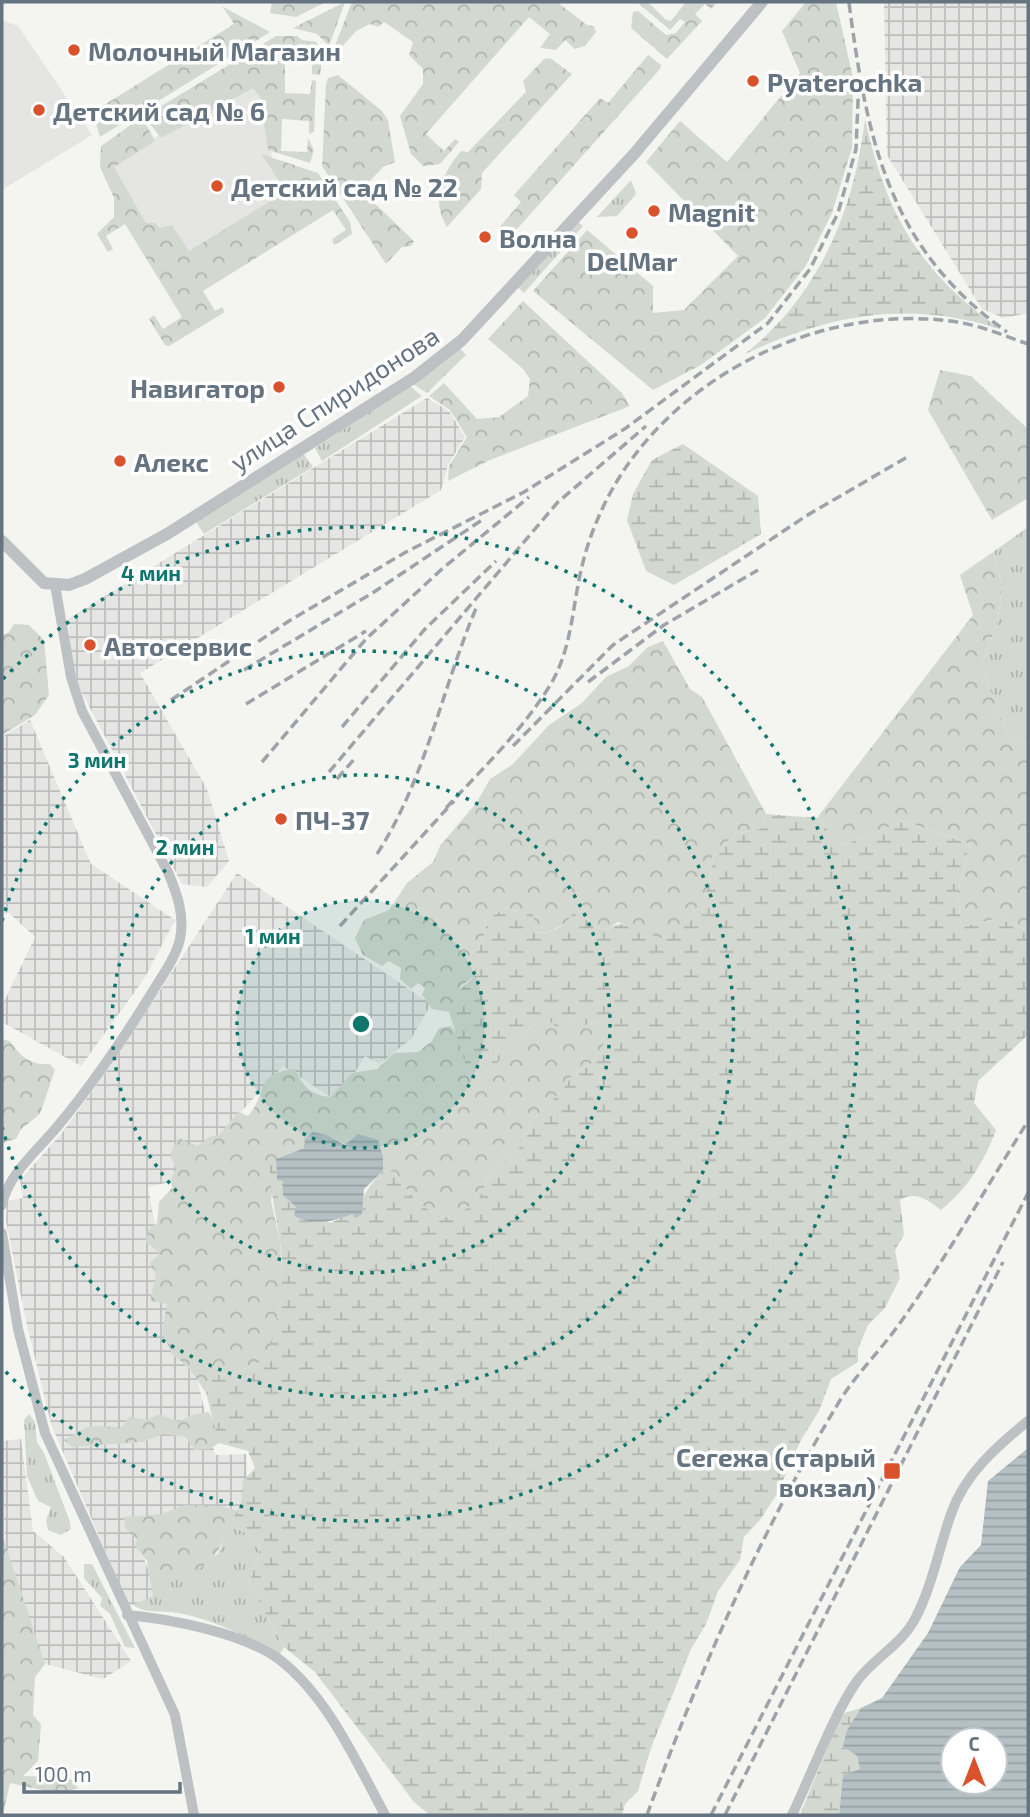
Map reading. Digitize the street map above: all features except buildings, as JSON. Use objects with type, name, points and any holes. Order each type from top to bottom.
[{"type":"street","name":"улица Спиридонова","points":[[55,585],[85,579],[167,534],[326,436],[445,355],[462,340],[634,153],[762,2]]},
{"type":"street","points":[[2,541],[44,583],[55,585],[71,677],[79,703],[168,872],[179,898],[182,926],[180,942],[137,1017],[58,1126],[23,1166],[10,1185],[2,1205]]},
{"type":"street","points":[[2,1233],[20,1340],[45,1433],[175,1715],[194,1815]]},
{"type":"street","points":[[792,1815],[852,1690],[866,1671],[906,1633],[916,1617],[948,1531],[951,1514],[967,1481],[998,1446],[1028,1421]]},
{"type":"street","points":[[127,1615],[158,1618],[203,1628],[280,1660],[315,1697],[328,1716],[385,1815]]},
{"type":"shaded area","points":[[884,2],[1028,2],[1028,313],[1004,318],[982,309],[887,155]]},
{"type":"shaded area","name":"Детский сад № 6","points":[[2,20],[18,26],[92,135],[2,190]]},
{"type":"shaded area","name":"Детский сад № 22","points":[[253,83],[265,96],[272,160],[309,173],[182,287],[102,167]]},
{"type":"shaded area","points":[[427,398],[449,411],[465,437],[448,465],[441,490],[140,673],[207,789],[229,861],[207,887],[182,884],[79,687],[70,653],[68,619]]},
{"type":"shaded area","points":[[30,720],[91,864],[175,920],[144,979],[81,1066],[2,1022],[2,1006],[35,937],[8,912],[2,916],[2,737]]},
{"type":"shaded area","points":[[237,873],[431,1004],[411,1039],[379,1064],[365,1056],[337,1101],[283,1066],[179,1180],[148,1187],[180,1363],[193,1361],[215,1455],[246,1454],[249,1511],[129,1519],[158,1596],[129,1606],[51,1424],[26,1321],[6,1221],[7,1201],[23,1198],[20,1180],[62,1133],[113,1062]]},
{"type":"shaded area","points":[[313,1132],[327,1135],[345,1145],[358,1134],[378,1140],[383,1157],[383,1171],[364,1189],[362,1214],[356,1218],[352,1214],[323,1222],[301,1219],[294,1216],[296,1207],[283,1195],[283,1181],[277,1180],[276,1159],[304,1148],[305,1138]]},
{"type":"shaded area","points":[[21,1439],[33,1531],[64,1557],[131,1661],[103,1679],[45,1664],[5,1550],[2,1441]]},
{"type":"shaded area","points":[[1028,1448],[1028,1815],[839,1815],[843,1775],[860,1769],[857,1756],[843,1746],[847,1730],[861,1708],[882,1698],[928,1633],[960,1567],[981,1545],[988,1481]]},
{"type":"green space","points":[[272,2],[326,2],[296,17],[270,13]]},
{"type":"green space","points":[[345,2],[329,46],[317,34],[293,28]]},
{"type":"green space","points":[[352,2],[557,2],[587,25],[594,26],[596,32],[585,46],[575,49],[565,40],[556,50],[540,48],[550,34],[529,17],[426,134],[444,151],[455,139],[459,142],[440,164],[423,166],[411,154],[400,116],[423,84],[423,69],[409,55],[413,42],[384,22],[378,27],[370,24],[356,31],[341,48],[334,48]]},
{"type":"green space","points":[[637,2],[648,2],[666,20],[671,21],[686,2],[717,2],[711,9],[705,4],[695,14],[702,21],[667,59],[631,28],[633,12],[638,11],[666,35],[676,33],[685,22],[680,19],[670,30]]},
{"type":"green space","points":[[806,2],[836,2],[853,78],[852,148],[832,213],[805,267],[765,318],[701,365],[653,390],[533,291],[587,230],[653,286],[653,313],[684,310],[738,256],[646,162],[680,121],[727,162],[800,73],[782,31]]},
{"type":"green space","points":[[223,7],[270,32],[100,137],[94,116],[96,110],[234,24]]},
{"type":"green space","points":[[276,36],[297,36],[302,40],[316,42],[323,53],[320,75],[312,74],[312,62],[285,61],[285,93],[310,94],[312,80],[316,81],[314,132],[309,134],[309,121],[282,119],[281,151],[307,152],[308,138],[314,150],[310,163],[268,150],[260,97],[253,88],[161,138],[147,120],[155,110]]},
{"type":"green space","points":[[648,55],[661,65],[660,69],[509,238],[498,229],[521,202],[514,195],[600,98],[608,103]]},
{"type":"green space","points":[[550,58],[572,74],[482,173],[481,189],[447,227],[439,206],[439,196],[448,168],[461,151],[468,152],[526,92],[523,81],[544,59]]},
{"type":"green space","points":[[338,75],[382,111],[388,120],[395,162],[383,167],[366,185],[368,197],[414,241],[411,246],[402,247],[386,264],[322,166],[326,85],[328,78]]},
{"type":"green space","points":[[139,119],[143,119],[155,141],[114,167],[146,223],[155,223],[160,228],[172,225],[189,251],[277,197],[280,182],[261,154],[318,173],[350,222],[352,234],[334,245],[332,239],[346,230],[333,210],[203,291],[215,311],[222,307],[225,312],[169,346],[165,345],[149,319],[154,315],[163,329],[182,317],[125,224],[106,236],[113,249],[108,252],[97,234],[114,217],[114,198],[100,167],[101,146]]},
{"type":"green space","points":[[865,119],[884,184],[910,238],[927,263],[948,286],[1000,329],[933,315],[870,316],[808,329],[745,354],[771,331],[793,305],[813,278],[829,249],[852,186]]},
{"type":"green space","points":[[631,180],[636,194],[617,216],[597,217]]},
{"type":"green space","points":[[571,216],[583,226],[524,293],[513,283]]},
{"type":"green space","points":[[523,301],[622,393],[630,406],[490,460],[448,481],[449,466],[467,437],[450,410],[429,396],[444,383],[477,419],[499,417],[528,396],[530,379],[523,369],[488,339]]},
{"type":"green space","points":[[457,345],[466,355],[427,393],[413,384]]},
{"type":"green space","points":[[940,370],[971,376],[1028,429],[1028,498],[992,520],[928,410]]},
{"type":"green space","points":[[410,386],[422,396],[322,461],[315,448]]},
{"type":"green space","points":[[683,444],[758,496],[761,534],[674,585],[646,571],[627,520],[633,494],[652,460]]},
{"type":"green space","points":[[303,453],[313,467],[204,534],[194,519]]},
{"type":"green space","points":[[1028,527],[1028,744],[1007,733],[981,666],[996,623],[1001,597],[1001,583],[993,552]]},
{"type":"green space","points":[[993,552],[1001,583],[1001,597],[996,623],[981,666],[1007,733],[1028,744],[1028,931],[999,918],[961,927],[958,892],[970,844],[903,821],[842,846],[817,818],[973,615],[960,575]]},
{"type":"green space","points":[[14,624],[29,625],[44,640],[49,695],[35,715],[2,735],[2,635],[9,632]]},
{"type":"green space","points":[[663,641],[690,689],[702,697],[766,814],[761,829],[736,834],[712,856],[710,881],[706,892],[685,922],[667,940],[618,922],[606,930],[596,927],[590,922],[583,905],[562,925],[550,931],[535,933],[533,914],[506,908],[485,920],[486,931],[476,953],[476,975],[461,986],[449,1012],[432,1009],[422,995],[425,988],[418,983],[411,989],[400,979],[401,968],[389,961],[382,966],[363,955],[355,938],[364,920],[389,910],[407,883],[433,862],[440,846],[477,802],[490,779],[513,764],[549,725],[582,703],[606,677],[629,666],[648,647]]},
{"type":"green space","points":[[766,814],[817,818],[842,846],[903,821],[970,844],[958,892],[961,927],[999,918],[1028,931],[1028,1035],[978,1081],[974,1103],[996,1130],[980,1164],[967,1183],[941,1210],[917,1196],[900,1200],[904,1235],[895,1250],[900,1278],[885,1308],[868,1325],[858,1349],[858,1362],[831,1379],[819,1411],[801,1440],[777,1494],[760,1520],[744,1537],[740,1560],[718,1591],[706,1624],[691,1649],[651,1748],[638,1791],[625,1804],[622,1815],[430,1815],[414,1802],[315,1672],[284,1647],[249,1584],[259,1553],[260,1540],[230,1525],[241,1504],[243,1481],[255,1468],[248,1451],[219,1443],[206,1393],[213,1375],[234,1374],[265,1360],[274,1332],[280,1302],[282,1257],[269,1166],[276,1159],[277,1180],[283,1180],[330,1223],[351,1212],[383,1171],[395,1172],[416,1200],[445,1218],[470,1206],[484,1189],[490,1171],[526,1141],[530,1123],[571,1077],[592,1063],[613,1029],[605,1021],[584,1025],[569,1018],[559,1031],[551,1022],[533,1025],[497,1063],[482,1067],[466,1065],[449,1012],[454,995],[476,975],[476,953],[486,931],[485,920],[506,908],[517,911],[528,908],[533,914],[536,933],[543,933],[565,924],[575,907],[583,905],[590,922],[596,927],[606,930],[622,924],[630,925],[667,939],[693,912],[706,892],[712,869],[712,856],[736,834],[761,829]]},
{"type":"green space","points":[[569,1018],[584,1025],[605,1021],[614,1029],[592,1063],[571,1077],[530,1123],[526,1141],[490,1171],[480,1196],[463,1210],[445,1218],[436,1214],[416,1200],[395,1172],[383,1171],[381,1163],[327,1135],[310,1137],[304,1148],[276,1159],[271,1201],[280,1242],[283,1286],[274,1337],[265,1360],[234,1374],[213,1375],[206,1393],[190,1369],[172,1354],[162,1332],[167,1304],[150,1301],[156,1274],[150,1263],[160,1253],[146,1242],[148,1230],[157,1223],[159,1202],[172,1188],[171,1179],[176,1169],[170,1154],[178,1138],[198,1146],[209,1137],[219,1135],[238,1112],[248,1116],[267,1079],[281,1071],[294,1069],[308,1089],[331,1097],[352,1073],[377,1069],[394,1053],[418,1052],[432,1041],[439,1028],[451,1026],[460,1039],[462,1052],[497,1063],[533,1025]]},
{"type":"green space","points":[[2,1039],[10,1041],[27,1059],[50,1064],[55,1070],[40,1114],[21,1129],[16,1139],[2,1143]]},
{"type":"green space","points":[[209,1412],[216,1426],[219,1443],[210,1449],[194,1450],[186,1437],[163,1434],[143,1442],[72,1447],[64,1440],[89,1426],[122,1427],[129,1417],[147,1420],[159,1414],[179,1422],[191,1415]]},
{"type":"green space","points":[[29,1414],[35,1422],[37,1442],[44,1453],[70,1522],[71,1529],[61,1535],[48,1530],[46,1521],[51,1507],[38,1501],[27,1476],[24,1420]]},
{"type":"green space","points":[[184,1505],[221,1506],[238,1511],[221,1546],[210,1561],[175,1580],[148,1570],[147,1561],[135,1546],[137,1539],[125,1528],[124,1517],[162,1514]]},
{"type":"green space","points":[[230,1525],[260,1540],[259,1553],[249,1584],[284,1647],[280,1654],[241,1634],[199,1618],[146,1610],[133,1605],[153,1596],[148,1570],[175,1579],[218,1554]]},
{"type":"green space","points":[[2,1534],[45,1664],[35,1677],[33,1715],[41,1724],[38,1761],[23,1776],[69,1777],[78,1788],[60,1794],[10,1783],[3,1815]]},
{"type":"green space","points":[[84,1564],[92,1564],[135,1648],[125,1647],[110,1614],[100,1606],[102,1598],[84,1578]]},
{"type":"green space","points":[[861,1708],[847,1730],[861,1769],[843,1775],[839,1815],[800,1815],[841,1714]]},
{"type":"railway","points":[[849,3],[856,53],[876,145],[890,187],[909,227],[935,264],[967,299],[1007,332]]},
{"type":"railway","points":[[171,700],[289,621],[406,552],[524,492],[626,428],[768,323],[810,269],[838,213],[856,149],[859,78]]},
{"type":"railway","points":[[446,808],[516,732],[552,682],[567,645],[581,570],[592,533],[604,505],[631,460],[665,420],[706,386],[752,358],[801,337],[852,324],[905,319],[957,322],[1028,344]]},
{"type":"railway","points":[[329,772],[557,503],[646,426]]},
{"type":"railway","points":[[513,746],[613,645],[806,516],[909,456]]},
{"type":"railway","points":[[262,762],[366,639],[442,569],[529,497]]},
{"type":"railway","points":[[244,670],[374,592],[485,518]]},
{"type":"railway","points":[[342,727],[425,629],[496,561]]},
{"type":"railway","points":[[588,682],[664,625],[758,570]]},
{"type":"railway","points":[[377,854],[394,825],[421,764],[477,606]]},
{"type":"railway","points":[[246,704],[366,631]]},
{"type":"railway","points":[[337,779],[356,757]]},
{"type":"railway","points":[[340,926],[454,801]]},
{"type":"railway","points":[[647,1815],[733,1604],[810,1451],[846,1392],[893,1333],[934,1273],[1028,1121]]},
{"type":"railway","points":[[711,1815],[1028,1193]]},
{"type":"railway","points":[[725,1815],[1003,1262]]},
{"type":"place","name":"Молочный Магазин","points":[[74,50]]},
{"type":"place","name":"Pyaterochka","points":[[753,81]]},
{"type":"place","name":"Детский сад № 6","points":[[39,110]]},
{"type":"place","name":"Детский сад № 22","points":[[217,186]]},
{"type":"place","name":"Magnit","points":[[654,211]]},
{"type":"place","name":"DelMar","points":[[632,233]]},
{"type":"place","name":"Волна","points":[[485,237]]},
{"type":"place","name":"Навигатор","points":[[279,387]]},
{"type":"place","name":"Алекс","points":[[120,461]]},
{"type":"place","name":"Автосервис","points":[[90,645]]},
{"type":"place","name":"ПЧ-37","points":[[281,819]]},
{"type":"place","name":"Сегежа (старый вокзал)","points":[[892,1471]]}]
